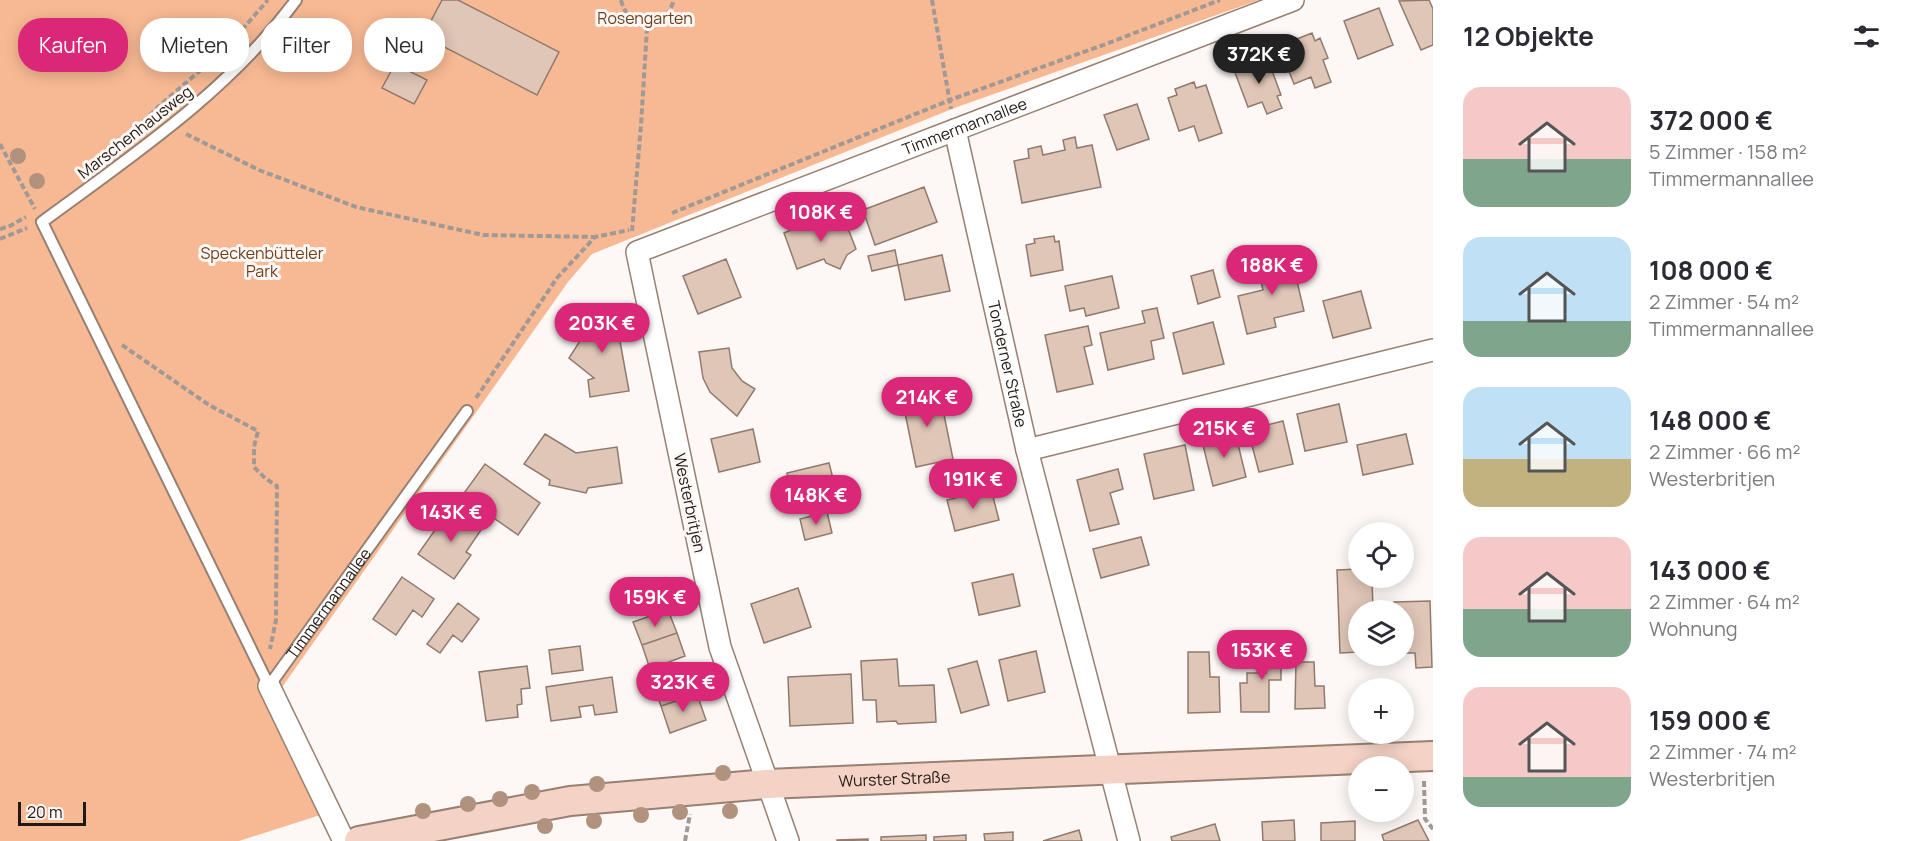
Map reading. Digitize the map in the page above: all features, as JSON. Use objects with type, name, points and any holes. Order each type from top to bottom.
[{"type":"street","name":"Timmermannallee","points":[[637,252],[1293,0]]},
{"type":"street","name":"Tonderner Straße","points":[[955,130],[1027,450],[1129,841]]},
{"type":"street","name":"Westerbritjen","points":[[637,252],[720,647],[788,841]]},
{"type":"street","points":[[1027,450],[1433,350]]},
{"type":"street","points":[[267,681],[344,841]]},
{"type":"street","name":"Wurster Straße","points":[[359,841],[570,801],[767,783],[1428,756]]},
{"type":"lane","name":"Marschenhausweg","points":[[42,222],[171,127],[237,69],[278,24],[296,0]]},
{"type":"lane","points":[[42,222],[267,681]]},
{"type":"lane","name":"Timmermannallee","points":[[267,681],[467,411]]},
{"type":"path","points":[[127,138],[158,107],[225,49],[268,0]]},
{"type":"path","points":[[621,0],[623,9],[634,23],[647,28],[662,22],[674,0]]},
{"type":"path","points":[[932,0],[955,130]]},
{"type":"path","points":[[665,216],[950,100],[1220,0]]},
{"type":"path","points":[[632,229],[647,28]]},
{"type":"path","points":[[171,127],[259,170],[356,207],[483,235],[595,237],[643,225]]},
{"type":"path","points":[[0,144],[42,222],[0,239]]},
{"type":"path","points":[[0,230],[44,205]]},
{"type":"path","points":[[467,411],[557,278],[595,237]]},
{"type":"path","points":[[118,342],[209,405],[258,430],[254,447],[254,467],[277,486],[276,620],[267,681]]},
{"type":"path","points":[[1428,756],[1425,819],[1433,829]]},
{"type":"green space","name":"Speckenbütteler Park","points":[[0,0],[1259,0],[957,107],[592,254],[568,282],[280,690],[339,809],[239,841],[0,841]]},
{"type":"building","points":[[442,0],[458,0],[559,52],[537,95],[445,47],[445,18],[432,18]]},
{"type":"building","points":[[1429,0],[1433,9],[1433,45],[1421,50],[1399,1]]},
{"type":"building","points":[[1379,8],[1393,45],[1358,59],[1344,21]]},
{"type":"building","points":[[1312,33],[1315,41],[1320,38],[1328,58],[1323,60],[1331,82],[1315,88],[1311,77],[1294,84],[1279,46]]},
{"type":"building","points":[[1267,57],[1281,95],[1277,96],[1282,108],[1267,114],[1262,102],[1248,107],[1234,70]]},
{"type":"building","points":[[391,72],[411,72],[427,80],[414,104],[382,88]]},
{"type":"building","points":[[1194,82],[1196,88],[1206,85],[1222,133],[1199,141],[1194,126],[1179,131],[1168,98],[1177,95],[1175,89]]},
{"type":"building","points":[[1137,104],[1149,139],[1117,150],[1104,115]]},
{"type":"building","points":[[1075,137],[1077,148],[1092,145],[1101,187],[1022,203],[1014,161],[1029,158],[1028,149],[1041,146],[1043,155],[1065,150],[1063,140]]},
{"type":"building","points":[[924,187],[937,222],[875,245],[863,210]]},
{"type":"building","points":[[843,216],[856,249],[847,255],[840,269],[826,263],[824,259],[797,269],[784,233],[812,221],[819,226]]},
{"type":"building","points":[[1054,236],[1055,242],[1059,241],[1063,270],[1031,276],[1026,245],[1035,243],[1034,239]]},
{"type":"building","points":[[895,250],[898,265],[872,271],[868,256]]},
{"type":"building","points":[[942,255],[950,291],[905,300],[898,265]]},
{"type":"building","points":[[1291,256],[1304,311],[1274,318],[1276,327],[1247,334],[1238,296],[1263,290],[1257,264]]},
{"type":"building","points":[[726,259],[741,297],[698,314],[683,276]]},
{"type":"building","points":[[1213,270],[1220,297],[1198,304],[1191,276]]},
{"type":"building","points":[[1112,276],[1119,308],[1086,316],[1084,308],[1070,311],[1065,286]]},
{"type":"building","points":[[1361,291],[1371,328],[1333,338],[1323,301]]},
{"type":"building","points":[[614,308],[629,391],[590,397],[588,380],[594,378],[569,358],[587,330],[584,313]]},
{"type":"building","points":[[1157,308],[1164,338],[1151,341],[1154,359],[1108,370],[1100,333],[1145,323],[1142,311]]},
{"type":"building","points":[[1213,322],[1224,364],[1183,374],[1173,333]]},
{"type":"building","points":[[1088,326],[1092,345],[1084,347],[1093,384],[1057,392],[1045,335]]},
{"type":"building","points":[[729,348],[732,368],[742,381],[755,389],[737,416],[710,392],[703,378],[699,352]]},
{"type":"building","points":[[939,390],[953,459],[916,467],[902,398]]},
{"type":"building","points":[[1339,404],[1347,442],[1305,451],[1297,414]]},
{"type":"building","points":[[1283,421],[1293,464],[1259,472],[1248,430]]},
{"type":"building","points":[[753,429],[760,462],[719,472],[711,439]]},
{"type":"building","points":[[1235,432],[1246,477],[1213,486],[1202,441]]},
{"type":"building","points":[[545,434],[576,453],[617,447],[622,483],[588,488],[586,493],[549,485],[550,480],[524,464]]},
{"type":"building","points":[[1406,434],[1413,464],[1363,475],[1357,445]]},
{"type":"building","points":[[1185,445],[1194,490],[1154,499],[1144,454]]},
{"type":"building","points":[[829,463],[838,498],[796,508],[787,473]]},
{"type":"building","points":[[485,464],[540,503],[518,535],[462,496]]},
{"type":"building","points":[[1118,469],[1123,489],[1110,493],[1119,524],[1090,531],[1077,480]]},
{"type":"building","points":[[991,489],[999,520],[955,531],[947,500]]},
{"type":"building","points":[[452,506],[483,527],[466,552],[471,555],[454,579],[418,554]]},
{"type":"building","points":[[827,512],[832,533],[805,540],[800,519]]},
{"type":"building","points":[[1141,537],[1149,565],[1101,578],[1093,549]]},
{"type":"building","points":[[1337,570],[1348,570],[1348,588],[1372,588],[1373,600],[1348,600],[1348,653],[1340,653]]},
{"type":"building","points":[[1013,574],[1020,606],[979,615],[972,583]]},
{"type":"building","points":[[402,577],[434,599],[422,617],[413,610],[396,635],[373,619]]},
{"type":"building","points":[[798,588],[811,627],[764,643],[751,604]]},
{"type":"building","points":[[1414,601],[1430,601],[1432,667],[1416,668]]},
{"type":"building","points":[[458,603],[479,619],[462,642],[453,635],[440,653],[427,644]]},
{"type":"building","points":[[668,610],[677,633],[642,645],[633,622]]},
{"type":"building","points":[[677,633],[685,656],[650,669],[642,645]]},
{"type":"building","points":[[1266,639],[1281,639],[1281,680],[1269,680],[1269,712],[1241,712],[1240,683],[1247,683],[1247,673],[1266,673]]},
{"type":"building","points":[[580,646],[583,670],[552,674],[549,650]]},
{"type":"building","points":[[1036,651],[1045,692],[1008,701],[999,660]]},
{"type":"building","points":[[1188,652],[1209,652],[1210,677],[1219,677],[1220,712],[1188,713]]},
{"type":"building","points":[[897,659],[899,686],[934,685],[936,722],[898,724],[896,721],[877,722],[876,700],[863,700],[861,661]]},
{"type":"building","points":[[977,661],[989,705],[961,713],[948,669]]},
{"type":"building","points":[[1296,662],[1314,662],[1315,686],[1324,686],[1325,708],[1295,709]]},
{"type":"building","points":[[527,666],[530,688],[521,689],[522,704],[517,705],[518,717],[486,721],[479,672]]},
{"type":"building","points":[[689,673],[697,694],[661,706],[653,685]]},
{"type":"building","points":[[851,674],[853,723],[790,726],[788,677]]},
{"type":"building","points":[[612,677],[617,712],[595,715],[593,705],[579,707],[581,717],[551,721],[546,687]]},
{"type":"building","points":[[697,694],[706,720],[670,733],[661,706]]},
{"type":"building","points":[[1294,820],[1295,841],[1263,841],[1262,822]]},
{"type":"building","points":[[1418,820],[1429,841],[1384,841],[1382,835]]},
{"type":"building","points":[[1355,822],[1355,841],[1321,841],[1321,823]]},
{"type":"building","points":[[1215,824],[1220,841],[1172,841],[1171,837]]},
{"type":"building","points":[[1079,830],[1082,841],[1043,841]]},
{"type":"building","points":[[1013,832],[1013,841],[985,841],[984,834]]},
{"type":"building","points":[[926,835],[926,841],[881,841],[881,837]]},
{"type":"building","points":[[966,835],[966,841],[934,841],[934,837]]},
{"type":"building","points":[[868,839],[868,841],[837,841],[837,840]]},
{"type":"park label","name":"Rosengarten","points":[[645,18]]}]
